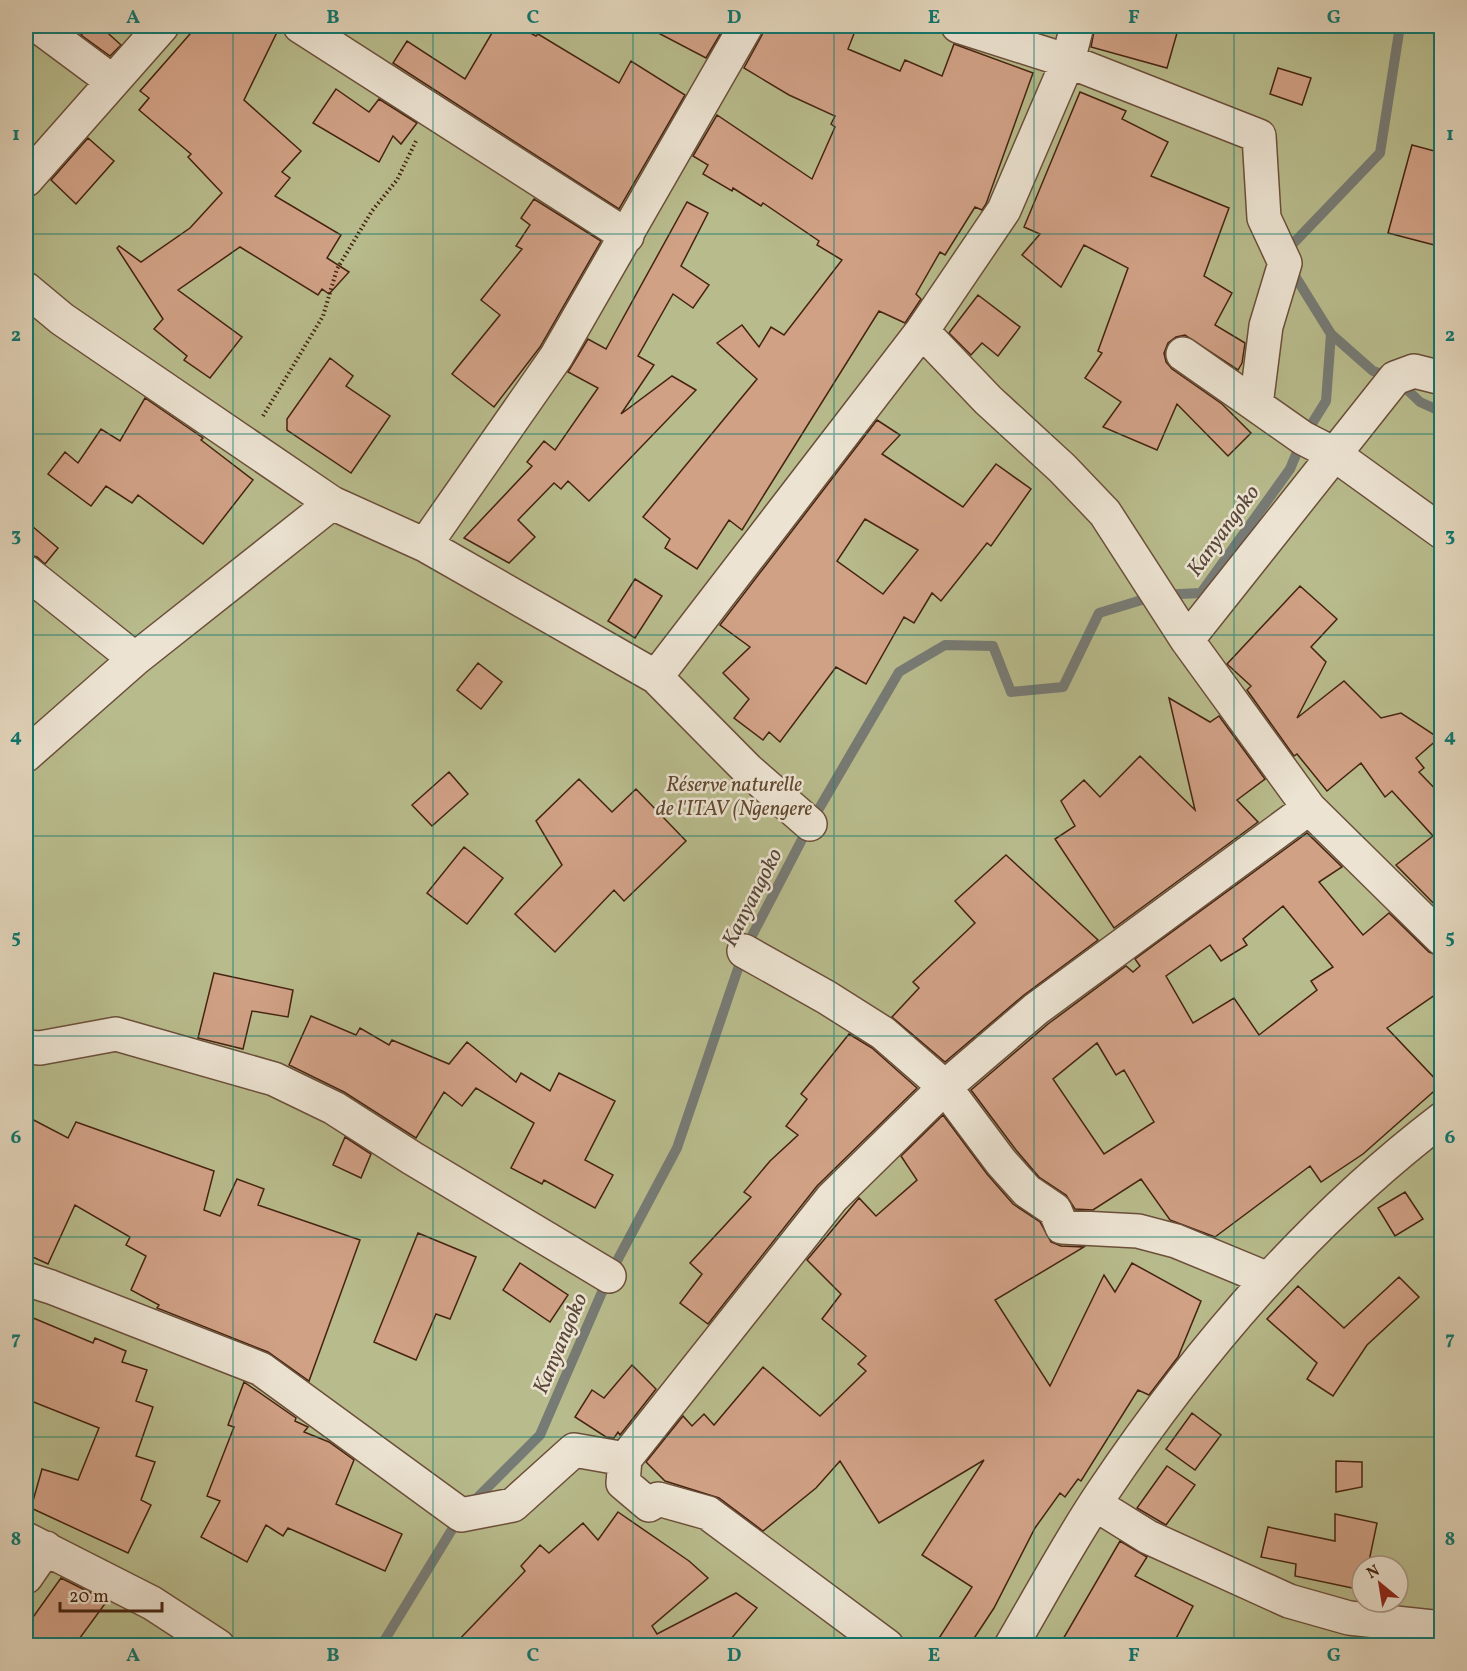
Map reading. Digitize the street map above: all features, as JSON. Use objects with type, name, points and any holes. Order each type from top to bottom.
[{"type":"street","points":[[38,26],[112,81]]},
{"type":"street","points":[[26,180],[162,26]]},
{"type":"street","points":[[300,26],[627,236]]},
{"type":"street","points":[[425,545],[556,357],[746,26]]},
{"type":"street","points":[[958,26],[1068,61],[1258,136],[1264,218],[1285,263],[1266,326],[1256,405]]},
{"type":"street","points":[[657,677],[922,331],[1004,210],[1068,61],[1077,26]]},
{"type":"street","points":[[26,289],[62,319],[332,503],[425,545],[657,677],[748,770],[810,824]]},
{"type":"street","points":[[922,331],[988,400],[1106,513],[1187,640],[1309,808],[1442,939]]},
{"type":"street","points":[[1183,354],[1303,438],[1334,454],[1442,532]]},
{"type":"street","points":[[1187,640],[1395,378],[1428,374]]},
{"type":"street","points":[[26,755],[135,658],[332,503]]},
{"type":"street","points":[[26,572],[135,658]]},
{"type":"street","points":[[887,1646],[708,1513],[658,1499],[649,1505],[623,1483],[625,1459],[832,1198],[945,1087],[1036,1009],[1309,808]]},
{"type":"street","points":[[744,951],[826,996],[884,1033],[945,1087],[1014,1177],[1027,1191],[1055,1210],[1062,1227],[1147,1234],[1176,1241],[1268,1279]]},
{"type":"street","points":[[26,1047],[40,1048],[116,1034],[274,1079],[334,1108],[412,1158],[609,1276]]},
{"type":"street","points":[[1011,1646],[1095,1504],[1179,1384],[1268,1279],[1336,1207],[1442,1119]]},
{"type":"street","points":[[26,1280],[51,1287],[261,1369],[461,1515],[513,1505],[574,1450],[625,1459]]},
{"type":"street","points":[[1095,1504],[1148,1537],[1289,1601],[1349,1618],[1442,1628]]},
{"type":"street","points":[[26,1577],[36,1544],[152,1603],[218,1646]]},
{"type":"path","points":[[246,445],[322,316],[337,269],[372,211],[396,180],[431,111]]},
{"type":"green space","name":"Réserve naturelle de l'ITAV (Ngengere","points":[[26,26],[1441,26],[1441,1645],[26,1646]]},
{"type":"building","points":[[90,26],[100,26],[121,45],[110,56],[81,35]]},
{"type":"building","points":[[197,26],[280,26],[244,100],[301,151],[282,172],[290,178],[275,196],[341,235],[327,258],[349,272],[329,294],[322,289],[318,295],[240,247],[178,290],[242,337],[210,378],[184,360],[187,356],[154,329],[163,319],[117,248],[119,246],[141,262],[190,228],[222,193],[188,157],[191,154],[139,110],[149,98],[140,91]]},
{"type":"building","points":[[496,26],[517,26],[536,36],[538,34],[619,83],[631,61],[685,95],[619,209],[393,63],[407,41],[465,79]]},
{"type":"building","points":[[645,26],[725,26],[706,58]]},
{"type":"building","points":[[765,26],[857,26],[848,49],[900,71],[905,60],[942,76],[954,44],[1033,73],[982,210],[975,207],[945,255],[940,252],[916,294],[921,299],[905,323],[879,311],[742,530],[729,520],[697,569],[665,548],[670,539],[643,517],[757,379],[717,343],[742,325],[759,347],[771,327],[784,335],[842,260],[817,245],[819,241],[763,203],[761,206],[733,188],[732,191],[703,174],[708,165],[693,156],[717,115],[812,179],[835,127],[831,124],[835,116],[789,95],[744,68]]},
{"type":"building","points":[[1095,26],[1179,26],[1167,68],[1091,47]]},
{"type":"building","points":[[1278,68],[1311,78],[1302,105],[1270,94]]},
{"type":"building","points":[[336,89],[369,112],[379,99],[417,123],[401,144],[393,136],[379,162],[313,123]]},
{"type":"building","points":[[1080,92],[1126,111],[1122,119],[1168,142],[1151,176],[1229,208],[1204,276],[1232,293],[1215,325],[1245,343],[1242,363],[1238,370],[1185,335],[1176,337],[1168,343],[1164,353],[1166,362],[1172,369],[1222,404],[1251,433],[1228,456],[1177,404],[1157,450],[1103,427],[1121,402],[1085,378],[1102,353],[1098,351],[1128,268],[1084,245],[1061,287],[1022,255],[1040,234],[1024,227]]},
{"type":"building","points":[[88,138],[114,161],[76,204],[51,180]]},
{"type":"building","points":[[1412,145],[1442,153],[1442,247],[1388,233]]},
{"type":"building","points":[[534,199],[601,241],[540,347],[494,407],[452,374],[500,315],[481,300],[522,249],[516,246],[530,225],[521,218]]},
{"type":"building","points":[[687,202],[708,213],[681,266],[709,285],[693,308],[673,294],[638,356],[654,365],[621,414],[672,376],[696,390],[589,501],[568,481],[561,489],[554,483],[518,520],[535,537],[509,563],[464,538],[532,466],[527,462],[544,441],[555,450],[598,388],[568,372],[588,339],[606,349]]},
{"type":"building","points":[[978,295],[1020,327],[998,356],[982,343],[971,355],[949,333]]},
{"type":"building","points":[[330,358],[353,376],[346,386],[390,416],[351,473],[287,430],[287,419]]},
{"type":"building","points":[[145,398],[203,438],[201,440],[253,480],[203,544],[138,495],[132,503],[106,486],[91,506],[48,474],[65,452],[78,463],[101,429],[120,441]]},
{"type":"building","points":[[877,420],[900,435],[882,454],[963,507],[996,464],[1031,489],[991,546],[987,543],[941,601],[932,593],[914,623],[904,617],[866,684],[836,667],[780,742],[769,732],[763,740],[734,718],[749,699],[723,673],[750,647],[720,625]],"holes":[[[865,519],[918,550],[883,594],[837,561]]]},
{"type":"building","points":[[26,521],[58,548],[45,564],[37,557],[26,554]]},
{"type":"building","points":[[635,579],[662,596],[635,638],[608,621]]},
{"type":"building","points":[[1300,586],[1337,619],[1311,647],[1326,662],[1297,718],[1344,681],[1381,718],[1401,713],[1439,738],[1416,758],[1424,768],[1419,772],[1442,796],[1442,912],[1396,865],[1433,836],[1392,791],[1385,797],[1361,763],[1327,791],[1297,754],[1294,756],[1247,690],[1251,686],[1227,664]]},
{"type":"building","points":[[478,663],[502,682],[481,709],[457,690]]},
{"type":"building","points":[[1169,698],[1210,722],[1219,716],[1265,779],[1237,800],[1258,822],[1114,928],[1055,839],[1075,826],[1061,801],[1084,780],[1100,797],[1140,756],[1195,810]]},
{"type":"building","points":[[449,772],[468,794],[432,826],[412,805]]},
{"type":"building","points":[[579,779],[612,812],[636,789],[686,841],[624,901],[614,890],[555,952],[515,914],[562,865],[536,821]]},
{"type":"building","points":[[1307,833],[1342,867],[1319,882],[1363,935],[1389,913],[1429,952],[1442,957],[1442,990],[1387,1028],[1441,1085],[1363,1154],[1321,1182],[1310,1166],[1215,1237],[1170,1220],[1141,1179],[1093,1210],[1075,1209],[1066,1195],[1039,1177],[971,1090],[1048,1024],[1126,966],[1133,972],[1140,966],[1135,959]],"holes":[[[1283,906],[1333,967],[1311,981],[1317,990],[1259,1035],[1234,998],[1193,1023],[1166,976],[1210,945],[1221,961],[1247,945],[1243,939]],[[1097,1043],[1116,1075],[1124,1070],[1154,1122],[1104,1154],[1053,1079]]]},
{"type":"building","points":[[464,847],[503,878],[467,924],[427,893]]},
{"type":"building","points":[[1006,855],[1098,940],[1024,995],[945,1062],[892,1017],[919,988],[913,982],[975,923],[955,901]]},
{"type":"building","points":[[214,973],[293,990],[288,1017],[252,1011],[243,1049],[198,1038]]},
{"type":"building","points":[[311,1016],[356,1035],[360,1028],[389,1045],[392,1040],[449,1064],[467,1042],[516,1082],[521,1073],[550,1091],[559,1073],[615,1101],[585,1160],[613,1175],[595,1208],[544,1180],[542,1184],[511,1168],[534,1123],[476,1088],[462,1106],[444,1092],[416,1138],[344,1092],[289,1065]]},
{"type":"building","points":[[849,1034],[872,1048],[917,1088],[817,1186],[708,1324],[680,1303],[702,1274],[690,1263],[751,1197],[744,1192],[770,1161],[798,1135],[786,1126],[807,1099],[801,1094]]},
{"type":"building","points":[[943,1115],[987,1174],[1013,1204],[1040,1222],[1051,1242],[1061,1246],[1084,1247],[995,1300],[1050,1386],[1104,1275],[1115,1292],[1132,1263],[1201,1301],[1178,1357],[1149,1395],[1138,1390],[1081,1481],[1078,1479],[1065,1497],[1060,1493],[1035,1528],[994,1608],[969,1646],[934,1646],[972,1587],[922,1555],[984,1460],[879,1523],[840,1461],[816,1488],[763,1531],[719,1498],[665,1481],[646,1462],[683,1416],[692,1426],[704,1414],[714,1425],[763,1367],[820,1416],[866,1371],[858,1364],[866,1356],[822,1319],[841,1294],[807,1260],[859,1198],[876,1216],[917,1180],[901,1156]]},
{"type":"building","points":[[26,1116],[68,1138],[76,1122],[214,1171],[204,1210],[220,1216],[237,1179],[264,1189],[258,1205],[360,1240],[309,1381],[268,1352],[157,1308],[159,1305],[131,1290],[146,1256],[126,1245],[130,1237],[75,1205],[48,1264],[26,1254]]},
{"type":"building","points":[[345,1137],[371,1154],[361,1178],[333,1165]]},
{"type":"building","points":[[1405,1192],[1423,1219],[1395,1236],[1378,1208]]},
{"type":"building","points":[[418,1233],[476,1257],[450,1319],[436,1314],[416,1360],[374,1342]]},
{"type":"building","points":[[520,1263],[568,1295],[550,1322],[503,1290]]},
{"type":"building","points":[[1399,1277],[1419,1297],[1367,1345],[1333,1396],[1307,1379],[1317,1363],[1267,1319],[1298,1286],[1344,1328]]},
{"type":"building","points":[[26,1315],[93,1343],[95,1338],[126,1351],[122,1362],[147,1370],[136,1401],[153,1407],[136,1456],[155,1462],[141,1500],[151,1505],[128,1553],[31,1508],[42,1469],[78,1480],[99,1428],[26,1399]]},
{"type":"building","points":[[632,1365],[656,1389],[620,1435],[618,1432],[614,1438],[606,1437],[575,1417],[592,1390],[604,1398]]},
{"type":"building","points":[[244,1382],[296,1418],[295,1421],[308,1427],[304,1432],[329,1442],[354,1460],[336,1504],[402,1534],[385,1571],[288,1528],[283,1536],[266,1525],[247,1562],[201,1537],[220,1501],[207,1496],[234,1427],[228,1425]]},
{"type":"building","points":[[1192,1413],[1221,1435],[1195,1470],[1166,1449]]},
{"type":"building","points":[[1336,1461],[1362,1462],[1362,1487],[1336,1492]]},
{"type":"building","points":[[1167,1466],[1195,1485],[1166,1525],[1137,1508]]},
{"type":"building","points":[[618,1512],[689,1561],[708,1578],[652,1626],[657,1634],[736,1593],[757,1608],[725,1646],[453,1646],[525,1571],[521,1566],[540,1545],[549,1553],[583,1523],[598,1540]]},
{"type":"building","points":[[1335,1514],[1377,1523],[1371,1554],[1350,1554],[1350,1587],[1295,1576],[1296,1564],[1261,1557],[1268,1527],[1335,1541]]},
{"type":"building","points":[[1120,1541],[1147,1557],[1135,1576],[1193,1606],[1172,1646],[1059,1646]]},
{"type":"building","points":[[61,1578],[107,1601],[74,1646],[26,1646],[26,1627]]},
{"type":"waterway","points":[[1285,252],[1380,153],[1400,26]]},
{"type":"waterway","name":"Kanyangoko","points":[[471,1504],[540,1435],[609,1276],[677,1148],[744,951],[810,824],[899,672],[945,645],[993,646],[1011,692],[1063,687],[1099,613],[1158,595],[1201,593],[1290,469],[1303,438],[1326,401],[1331,334],[1290,268]]},
{"type":"waterway","points":[[1331,334],[1373,371],[1395,378],[1420,402],[1442,412]]},
{"type":"waterway","name":"Kanyangoko","points":[[381,1646],[459,1518]]}]
